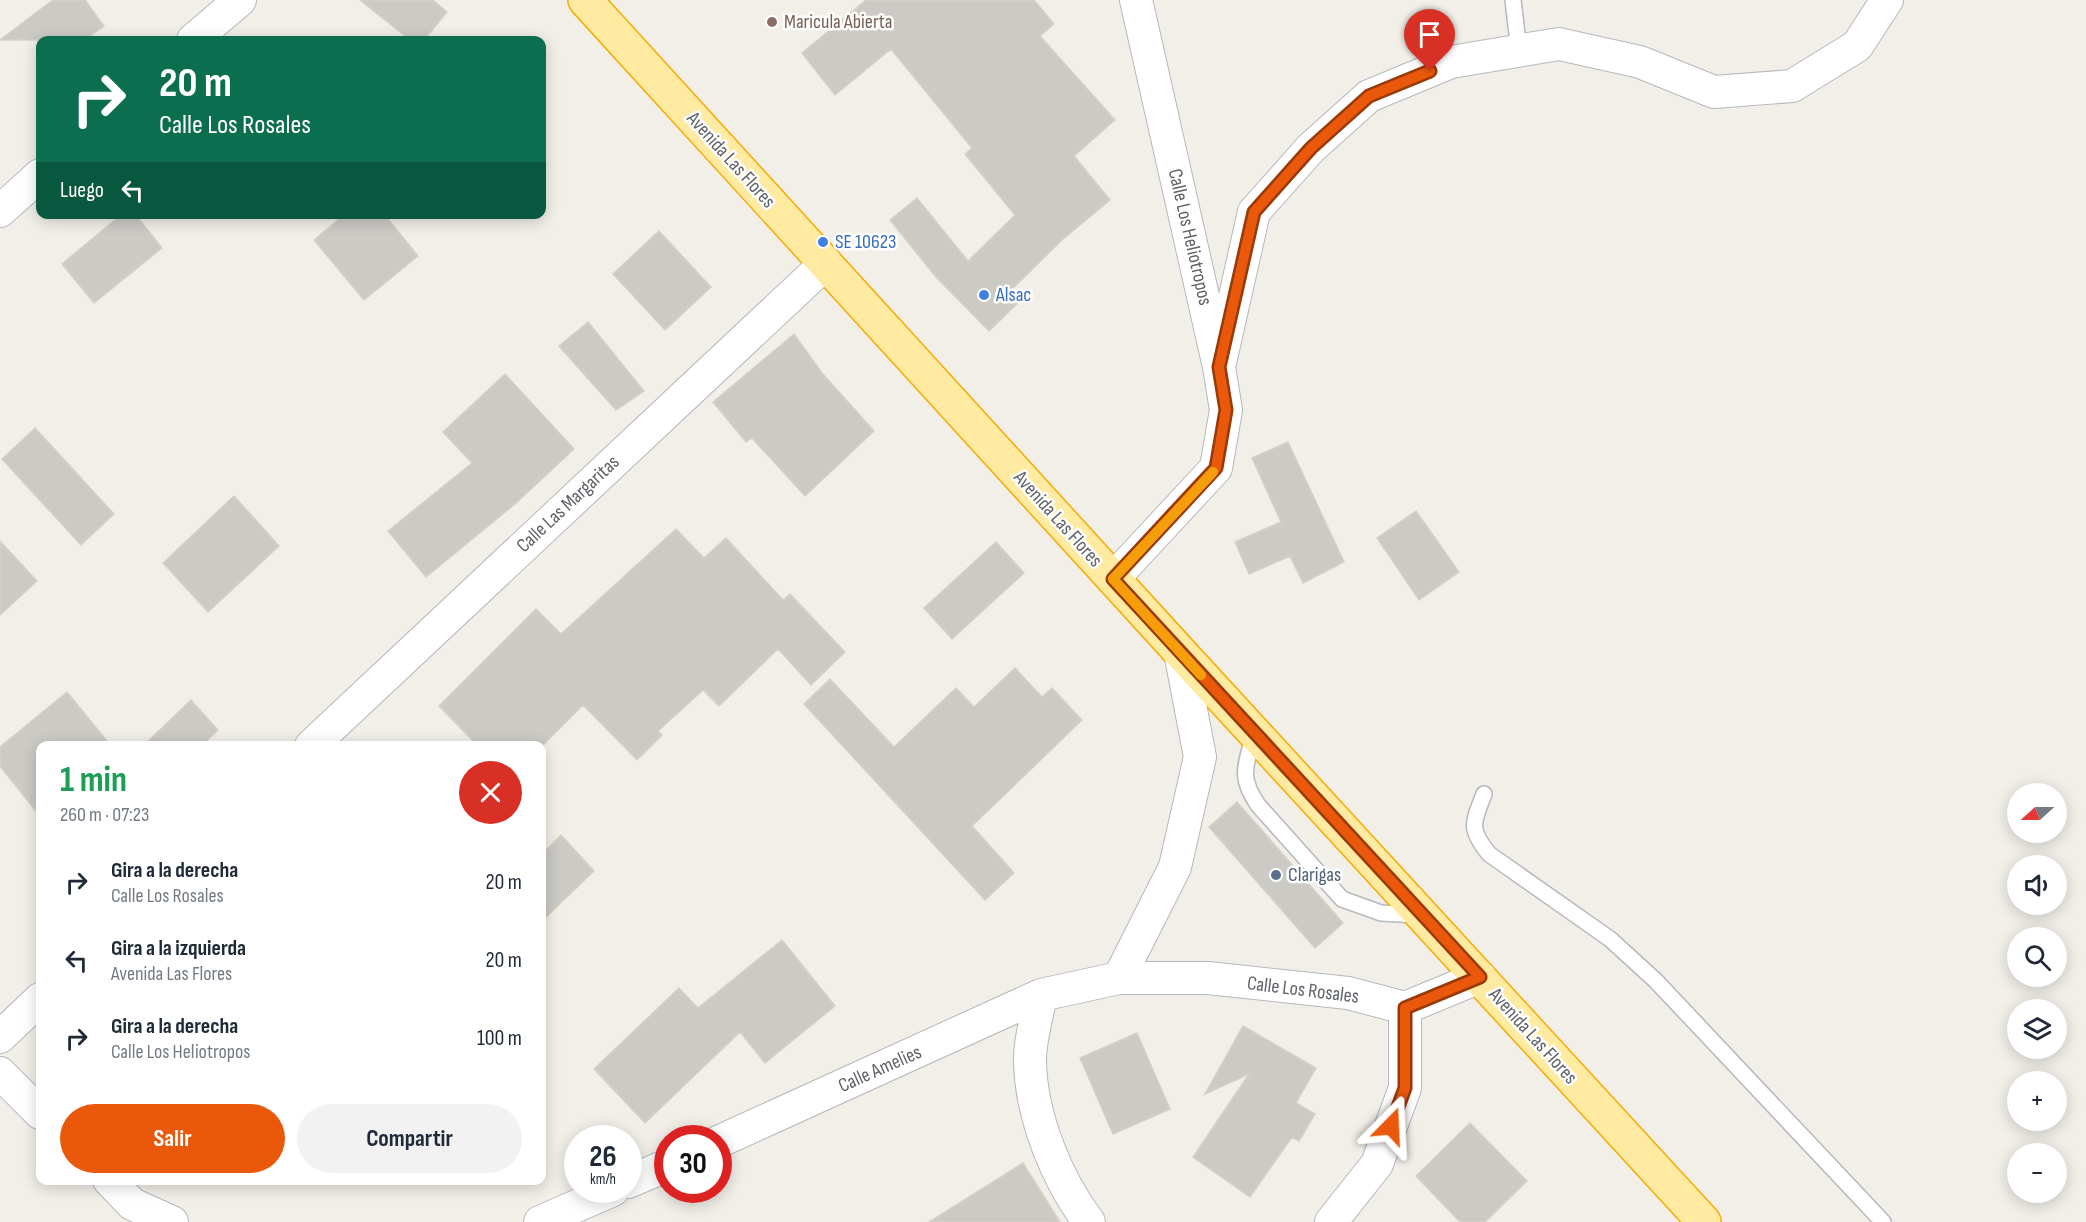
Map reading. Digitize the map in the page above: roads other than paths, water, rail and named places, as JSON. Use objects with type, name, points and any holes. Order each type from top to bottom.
[{"type":"highway","name":"Avenida Las Flores","points":[[585,0],[1179,652],[1704,1222]]},
{"type":"street","points":[[199,36],[240,0]]},
{"type":"street","name":"Calle Los Heliotropos","points":[[1113,579],[1216,468],[1226,410],[1219,367],[1136,0]]},
{"type":"street","points":[[1219,367],[1254,212],[1311,148],[1369,96],[1450,62],[1559,44],[1640,62],[1714,92],[1792,86],[1857,46],[1887,0]]},
{"type":"street","points":[[0,211],[36,179]]},
{"type":"street","name":"Calle Las Margaritas","points":[[316,741],[826,263]]},
{"type":"street","points":[[1119,978],[1175,867],[1200,757],[1179,652]]},
{"type":"street","points":[[1331,1222],[1377,1164],[1405,1088],[1405,1008],[1480,977]]},
{"type":"street","name":"Calle Los Rosales","points":[[1041,995],[1119,978],[1208,978],[1348,993],[1405,1008]]},
{"type":"street","points":[[1041,995],[1030,1063],[1038,1114],[1048,1146],[1064,1183],[1089,1222]]},
{"type":"street","name":"Calle Amelies","points":[[732,1136],[1041,995]]},
{"type":"street","points":[[0,1036],[36,1003]]},
{"type":"street","points":[[0,1073],[36,1109]]},
{"type":"street","points":[[113,1185],[132,1204],[172,1222]]},
{"type":"street","points":[[540,1222],[583,1203]]},
{"type":"lane","points":[[1513,0],[1519,51]]},
{"type":"lane","points":[[1254,733],[1244,774],[1247,790],[1342,899],[1381,913],[1423,915]]},
{"type":"lane","points":[[1484,794],[1473,823],[1478,840],[1489,855],[1610,939],[1656,981],[1883,1222]]},
{"type":"place","name":"Maricula Abierta","points":[[772,22]]},
{"type":"place","name":"SE 10623","points":[[823,242]]},
{"type":"place","name":"Alsac","points":[[984,295]]},
{"type":"place","name":"Clarigas","points":[[1276,875]]}]
